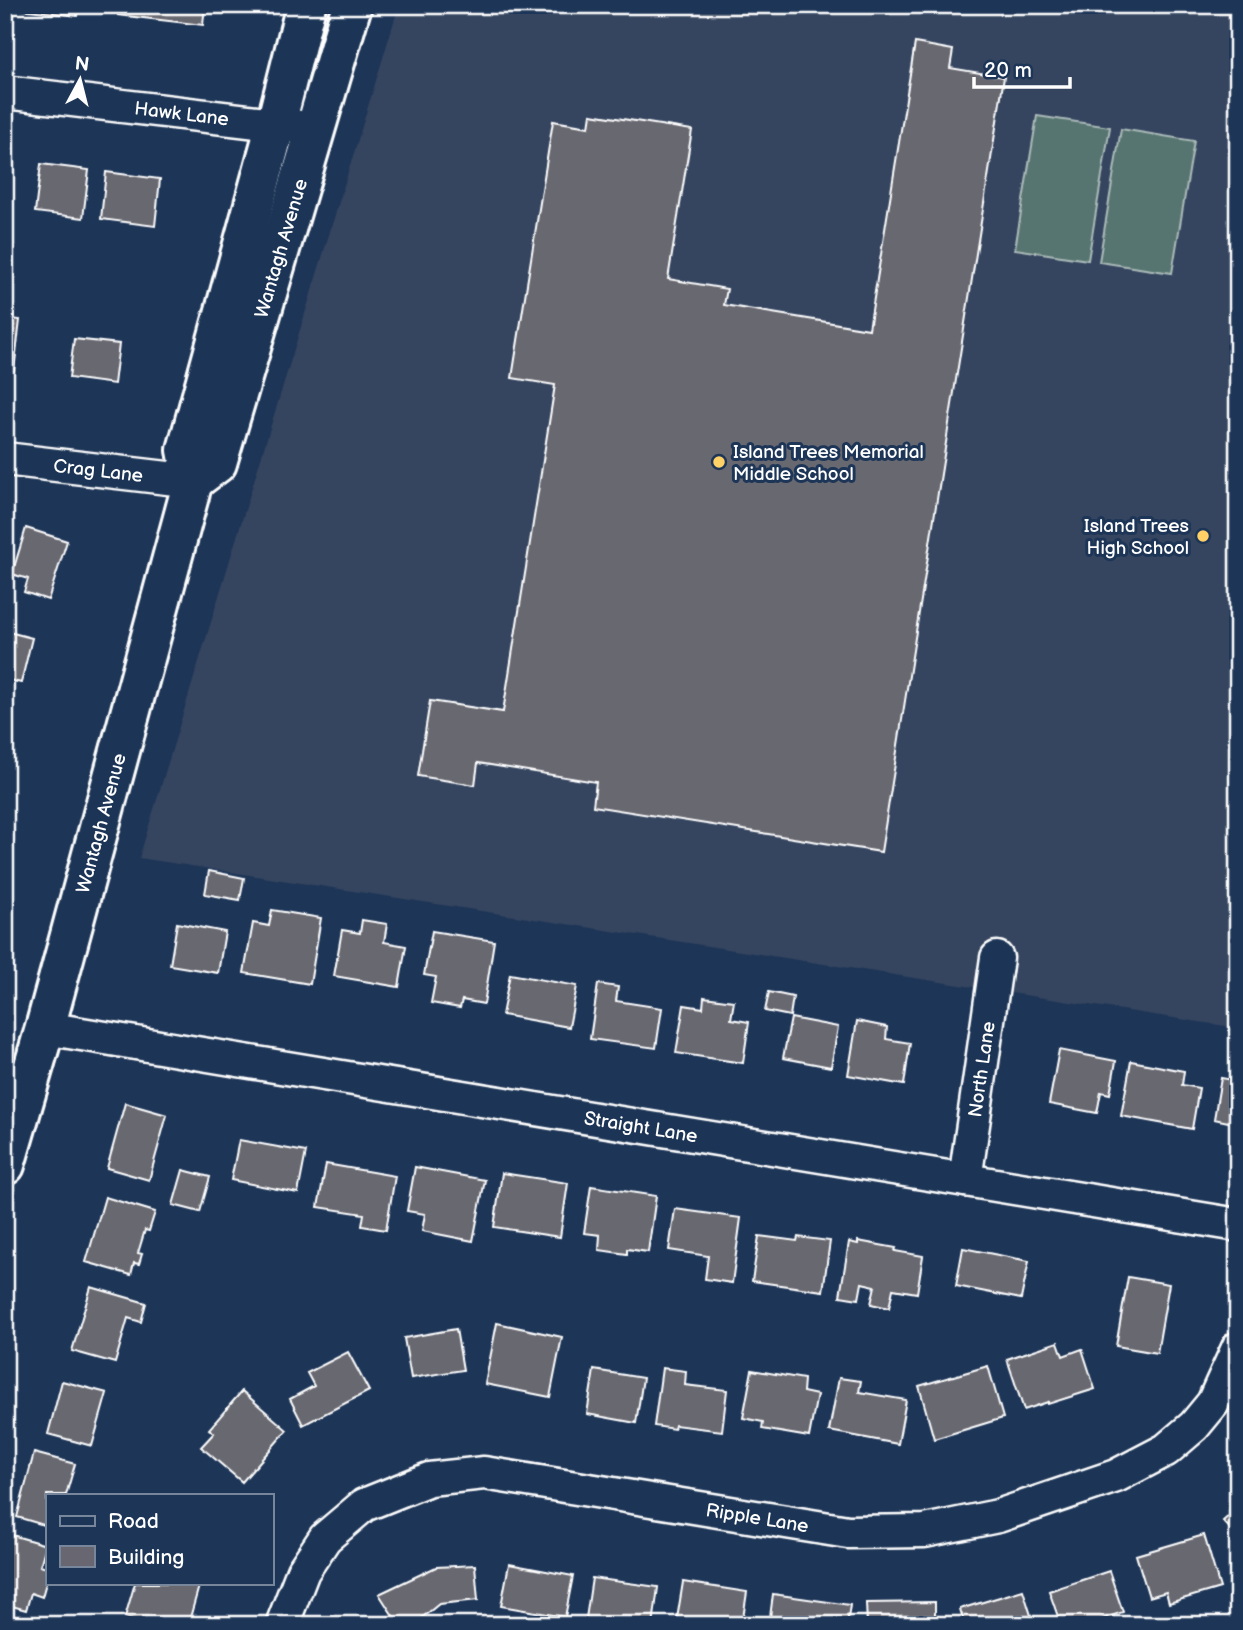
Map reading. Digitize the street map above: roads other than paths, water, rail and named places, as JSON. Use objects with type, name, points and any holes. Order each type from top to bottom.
[{"type":"main road","name":"Wantagh Avenue","points":[[5,1165],[45,1028],[193,481],[187,450],[306,5]]},
{"type":"main road","name":"Wantagh Avenue","points":[[193,481],[218,463],[352,5]]},
{"type":"street","name":"Hawk Lane","points":[[5,92],[316,129]]},
{"type":"street","name":"Crag Lane","points":[[5,459],[193,481]]},
{"type":"street","name":"North Lane","points":[[965,1180],[997,958]]},
{"type":"street","name":"Straight Lane","points":[[45,1028],[1238,1225]]},
{"type":"street","name":"Ripple Lane","points":[[282,1625],[303,1571],[325,1538],[365,1505],[429,1479],[484,1473],[848,1532],[925,1531],[998,1516],[1116,1476],[1166,1450],[1194,1426],[1213,1403],[1238,1348]]},
{"type":"place","name":"Island Trees Memorial Middle School","points":[[719,462]]},
{"type":"place","name":"Island Trees High School","points":[[1203,536]]}]
